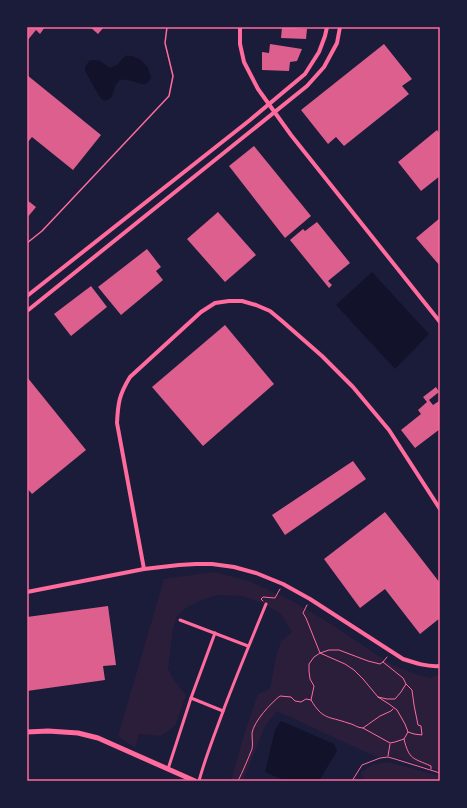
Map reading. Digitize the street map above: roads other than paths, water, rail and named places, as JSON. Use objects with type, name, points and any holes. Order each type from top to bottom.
[{"type":"main road","points":[[27,732],[48,731],[78,733],[98,738],[195,781]]},
{"type":"street","points":[[240,27],[240,44],[244,62],[258,89],[274,113],[440,322]]},
{"type":"street","points":[[27,296],[269,105],[305,74],[319,52],[327,27]]},
{"type":"street","points":[[27,311],[307,86],[324,67],[336,43],[340,27]]},
{"type":"street","points":[[144,569],[117,423],[118,403],[123,389],[130,377],[201,312],[215,304],[229,301],[242,301],[270,311],[322,356],[353,387],[389,430],[440,509]]},
{"type":"street","points":[[27,592],[144,569],[179,565],[212,564],[234,567],[256,573],[283,584],[310,599],[403,659],[417,664],[440,666]]},
{"type":"street","points":[[199,781],[223,710],[266,604]]},
{"type":"street","points":[[180,620],[248,646]]},
{"type":"street","points":[[168,769],[214,633]]},
{"type":"street","points":[[191,698],[223,710]]},
{"type":"lane","points":[[27,243],[42,231],[169,96],[173,76],[165,43],[168,27]]}]
